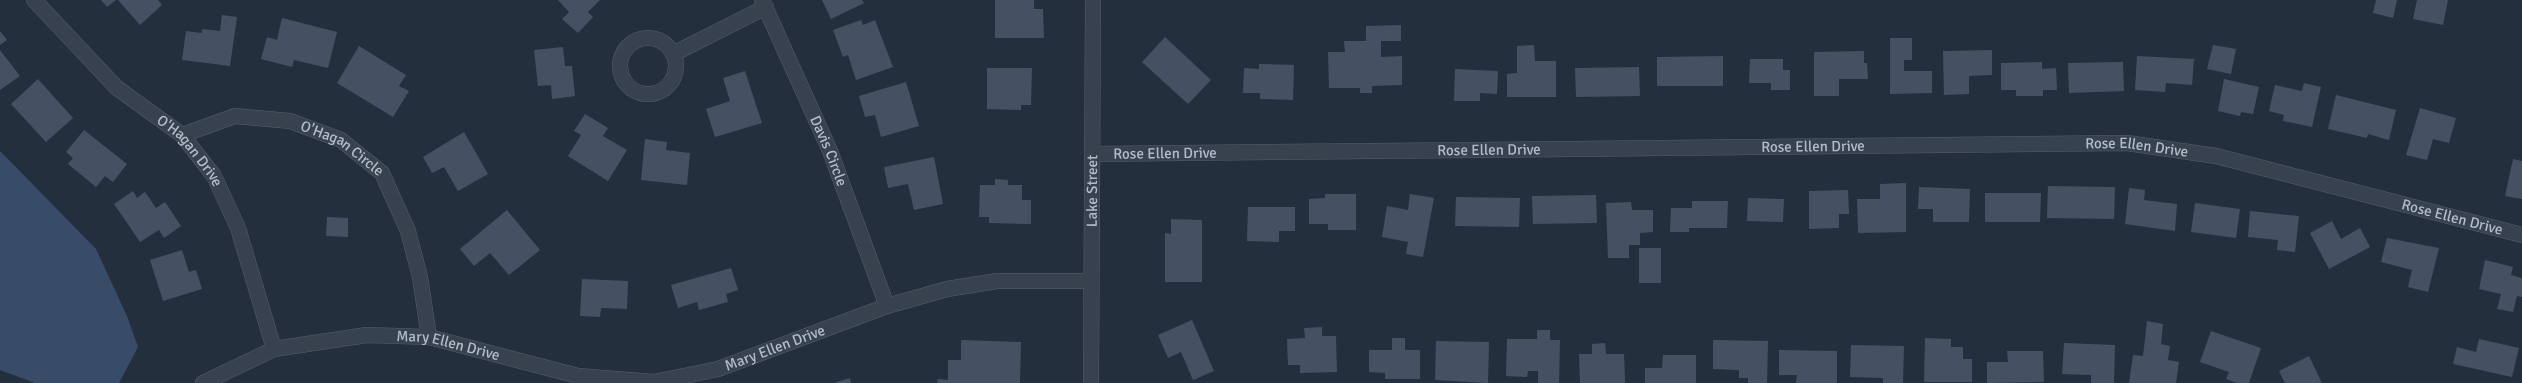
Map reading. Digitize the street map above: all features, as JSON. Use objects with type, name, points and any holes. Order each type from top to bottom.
[{"type":"street","name":"O'Hagan Drive","points":[[34,0],[117,88],[182,135],[214,176],[238,228],[274,349]]},
{"type":"street","name":"Lake Street","points":[[1091,383],[1093,0]]},
{"type":"street","points":[[673,54],[764,3]]},
{"type":"street","name":"Davis Circle","points":[[764,3],[830,151],[887,306]]},
{"type":"street","name":"O'Hagan Circle","points":[[182,135],[235,116],[290,121],[342,140],[382,173],[408,231],[420,278],[429,337]]},
{"type":"street","name":"Rose Ellen Drive","points":[[1093,154],[2127,143],[2216,156],[2522,235]]},
{"type":"street","name":"Mary Ellen Drive","points":[[203,383],[274,349],[367,335],[429,337],[586,380],[654,383],[718,369],[887,306],[947,289],[997,281],[1091,281]]},
{"type":"water","points":[[0,151],[96,249],[127,316],[138,347],[119,383],[35,383],[0,370]]},
{"type":"building","points":[[101,0],[116,0],[107,7]]},
{"type":"building","points":[[118,0],[158,0],[162,5],[140,25]]},
{"type":"building","points":[[558,0],[600,0],[588,12],[593,17],[578,33],[562,19],[569,12]]},
{"type":"building","points":[[822,0],[862,0],[864,3],[831,19]]},
{"type":"building","points":[[995,0],[1034,0],[1034,9],[1043,9],[1044,38],[995,38]]},
{"type":"building","points":[[2376,0],[2397,0],[2393,18],[2373,13]]},
{"type":"building","points":[[2417,0],[2448,0],[2443,25],[2413,19]]},
{"type":"building","points":[[222,15],[237,17],[230,66],[182,60],[186,31],[202,33],[202,29],[220,31]]},
{"type":"building","points":[[282,18],[337,32],[328,68],[294,60],[292,67],[261,59],[267,37],[277,40]]},
{"type":"building","points":[[861,20],[863,25],[875,20],[893,67],[856,80],[848,55],[843,57],[833,30]]},
{"type":"building","points":[[1401,25],[1401,41],[1381,41],[1381,57],[1402,56],[1402,85],[1372,86],[1372,93],[1360,93],[1360,88],[1329,88],[1328,52],[1345,52],[1344,41],[1366,41],[1366,26]]},
{"type":"building","points":[[0,31],[7,40],[0,45]]},
{"type":"building","points":[[1165,37],[1211,80],[1188,104],[1142,62]]},
{"type":"building","points":[[1890,38],[1912,38],[1912,60],[1904,60],[1904,71],[1932,71],[1932,93],[1890,94]]},
{"type":"building","points":[[1534,45],[1535,61],[1556,61],[1556,97],[1507,97],[1507,74],[1517,73],[1517,46]]},
{"type":"building","points":[[2213,45],[2236,49],[2231,74],[2207,69]]},
{"type":"building","points":[[359,46],[406,75],[399,86],[409,91],[393,117],[337,83]]},
{"type":"building","points":[[563,47],[565,66],[572,66],[575,96],[552,99],[551,85],[538,86],[534,50]]},
{"type":"building","points":[[0,50],[20,76],[0,90]]},
{"type":"building","points":[[1992,50],[1992,75],[1969,76],[1969,94],[1944,95],[1943,51]]},
{"type":"building","points":[[1864,51],[1864,63],[1867,63],[1868,79],[1839,79],[1839,96],[1814,96],[1814,52]]},
{"type":"building","points":[[1723,56],[1723,86],[1657,86],[1657,57]]},
{"type":"building","points":[[2137,56],[2194,59],[2192,85],[2166,83],[2165,92],[2135,90]]},
{"type":"building","points":[[1750,59],[1783,59],[1783,70],[1790,70],[1790,90],[1771,90],[1771,83],[1749,83]]},
{"type":"building","points":[[2042,62],[2042,69],[2056,68],[2057,90],[2043,90],[2043,96],[2016,96],[2016,90],[2001,90],[2001,63]]},
{"type":"building","points":[[2123,62],[2124,91],[2069,93],[2068,63]]},
{"type":"building","points":[[1259,64],[1294,65],[1293,100],[1260,99],[1260,93],[1243,93],[1244,68],[1259,69]]},
{"type":"building","points":[[1639,67],[1640,96],[1576,97],[1575,68]]},
{"type":"building","points":[[987,68],[1032,68],[1031,105],[1021,105],[1021,110],[987,109]]},
{"type":"building","points":[[1455,69],[1498,71],[1497,94],[1480,93],[1480,101],[1454,101]]},
{"type":"building","points":[[745,71],[762,123],[715,137],[706,109],[730,101],[723,78]]},
{"type":"building","points":[[38,79],[73,118],[46,142],[11,104]]},
{"type":"building","points":[[2224,79],[2259,87],[2253,114],[2241,112],[2240,116],[2218,111]]},
{"type":"building","points":[[906,82],[919,126],[881,137],[875,115],[865,117],[859,96]]},
{"type":"building","points":[[2304,83],[2321,87],[2312,127],[2283,121],[2284,115],[2269,111],[2275,85],[2302,91]]},
{"type":"building","points":[[2336,95],[2396,110],[2389,140],[2368,134],[2367,138],[2328,129]]},
{"type":"building","points":[[2420,108],[2456,118],[2449,143],[2433,139],[2427,160],[2406,155]]},
{"type":"building","points":[[585,114],[608,128],[603,136],[627,150],[608,181],[568,156],[581,135],[574,131]]},
{"type":"building","points":[[84,130],[127,164],[113,182],[105,176],[96,187],[68,164],[73,158],[66,152]]},
{"type":"building","points":[[464,132],[488,174],[458,191],[444,167],[432,173],[423,157]]},
{"type":"building","points":[[645,139],[667,142],[666,150],[690,153],[687,185],[641,180]]},
{"type":"building","points":[[934,157],[943,204],[914,210],[908,184],[888,188],[884,167]]},
{"type":"building","points":[[2513,159],[2522,161],[2522,199],[2505,196]]},
{"type":"building","points":[[995,179],[1008,180],[1008,185],[1022,185],[1022,200],[1031,200],[1031,224],[989,223],[989,217],[979,217],[980,185],[995,185]]},
{"type":"building","points":[[1906,183],[1906,232],[1858,233],[1857,199],[1880,199],[1880,184]]},
{"type":"building","points":[[2048,186],[2115,187],[2114,219],[2047,218]]},
{"type":"building","points":[[1919,187],[1970,189],[1969,222],[1933,222],[1933,209],[1918,209]]},
{"type":"building","points":[[2129,188],[2145,190],[2144,200],[2177,204],[2175,231],[2125,224]]},
{"type":"building","points":[[1848,190],[1849,214],[1839,214],[1839,228],[1809,229],[1809,191]]},
{"type":"building","points":[[133,191],[137,198],[145,192],[156,208],[165,202],[181,226],[164,238],[159,230],[140,242],[114,204]]},
{"type":"building","points":[[1985,193],[2041,193],[2040,222],[1985,222]]},
{"type":"building","points":[[1325,194],[1356,194],[1356,230],[1328,230],[1328,224],[1309,224],[1309,199],[1325,198]]},
{"type":"building","points":[[1410,194],[1434,198],[1423,257],[1406,254],[1408,242],[1382,237],[1387,206],[1408,210]]},
{"type":"building","points":[[1596,195],[1597,223],[1533,224],[1532,196]]},
{"type":"building","points":[[1456,197],[1520,198],[1519,227],[1455,226]]},
{"type":"building","points":[[1748,198],[1784,199],[1783,222],[1747,221]]},
{"type":"building","points":[[1692,201],[1728,201],[1727,228],[1689,228],[1689,232],[1670,232],[1671,208],[1692,208]]},
{"type":"building","points":[[1631,202],[1632,210],[1653,210],[1653,232],[1640,233],[1640,245],[1629,245],[1629,258],[1608,258],[1606,203]]},
{"type":"building","points":[[2195,203],[2240,209],[2236,238],[2191,232]]},
{"type":"building","points":[[1248,207],[1295,207],[1295,231],[1279,231],[1279,242],[1247,241]]},
{"type":"building","points":[[507,210],[540,250],[509,275],[490,253],[474,266],[460,249]]},
{"type":"building","points":[[2250,211],[2299,216],[2295,252],[2277,250],[2278,240],[2248,237]]},
{"type":"building","points":[[327,217],[348,218],[348,237],[326,236]]},
{"type":"building","points":[[1171,219],[1202,220],[1202,282],[1165,282],[1165,233],[1171,234]]},
{"type":"building","points":[[2332,221],[2341,239],[2360,228],[2370,247],[2329,269],[2310,233]]},
{"type":"building","points":[[2387,238],[2439,248],[2428,292],[2408,287],[2412,270],[2381,262]]},
{"type":"building","points":[[1639,248],[1661,248],[1661,283],[1639,283]]},
{"type":"building","points":[[182,250],[189,272],[196,270],[202,289],[163,301],[150,260]]},
{"type":"building","points":[[2485,260],[2513,267],[2511,275],[2522,278],[2522,297],[2517,296],[2513,312],[2497,309],[2501,294],[2479,289]]},
{"type":"building","points":[[731,268],[738,290],[726,294],[728,302],[699,310],[697,302],[678,308],[671,285]]},
{"type":"building","points":[[582,279],[628,281],[627,309],[601,308],[600,317],[580,316]]},
{"type":"building","points":[[1192,320],[1214,371],[1193,380],[1181,352],[1168,358],[1158,335]]},
{"type":"building","points":[[2147,321],[2163,324],[2161,344],[2170,346],[2168,360],[2179,362],[2176,383],[2129,383],[2133,355],[2143,356]]},
{"type":"building","points":[[1322,327],[1322,336],[1336,336],[1337,372],[1300,373],[1300,365],[1288,365],[1287,339],[1305,338],[1304,328]]},
{"type":"building","points":[[1537,330],[1550,330],[1550,340],[1560,340],[1559,383],[1538,383],[1538,371],[1528,371],[1527,377],[1506,376],[1507,339],[1537,339]]},
{"type":"building","points":[[2211,331],[2261,348],[2249,383],[2237,383],[2226,379],[2229,372],[2200,362]]},
{"type":"building","points":[[1392,338],[1405,338],[1405,350],[1420,350],[1420,379],[1385,379],[1385,373],[1369,372],[1369,350],[1392,350]]},
{"type":"building","points":[[1925,338],[1951,339],[1951,347],[1963,347],[1963,359],[1972,359],[1972,382],[1924,382]]},
{"type":"building","points":[[2479,339],[2519,348],[2512,377],[2453,364],[2457,347],[2476,352]]},
{"type":"building","points":[[961,340],[1021,342],[1020,383],[937,383],[938,379],[948,380],[948,360],[961,360]]},
{"type":"building","points":[[1713,340],[1768,341],[1767,383],[1748,383],[1748,378],[1739,378],[1739,370],[1713,369]]},
{"type":"building","points":[[1436,341],[1489,342],[1488,383],[1435,380]]},
{"type":"building","points":[[1605,343],[1606,354],[1624,354],[1625,383],[1580,383],[1579,354],[1592,354],[1592,344]]},
{"type":"building","points":[[2064,343],[2115,345],[2114,383],[2091,383],[2091,375],[2062,374]]},
{"type":"building","points":[[1851,345],[1904,346],[1903,383],[1883,383],[1883,378],[1850,377]]},
{"type":"building","points":[[1779,350],[1837,351],[1837,383],[1796,383],[1797,375],[1779,375]]},
{"type":"building","points":[[2007,351],[2043,351],[2044,382],[1987,383],[1987,362],[2008,362]]},
{"type":"building","points":[[1663,355],[1696,355],[1696,383],[1645,383],[1645,368],[1662,368]]},
{"type":"building","points":[[2309,356],[2322,383],[2285,383],[2279,371]]},
{"type":"building","points":[[850,378],[851,383],[834,383]]}]
